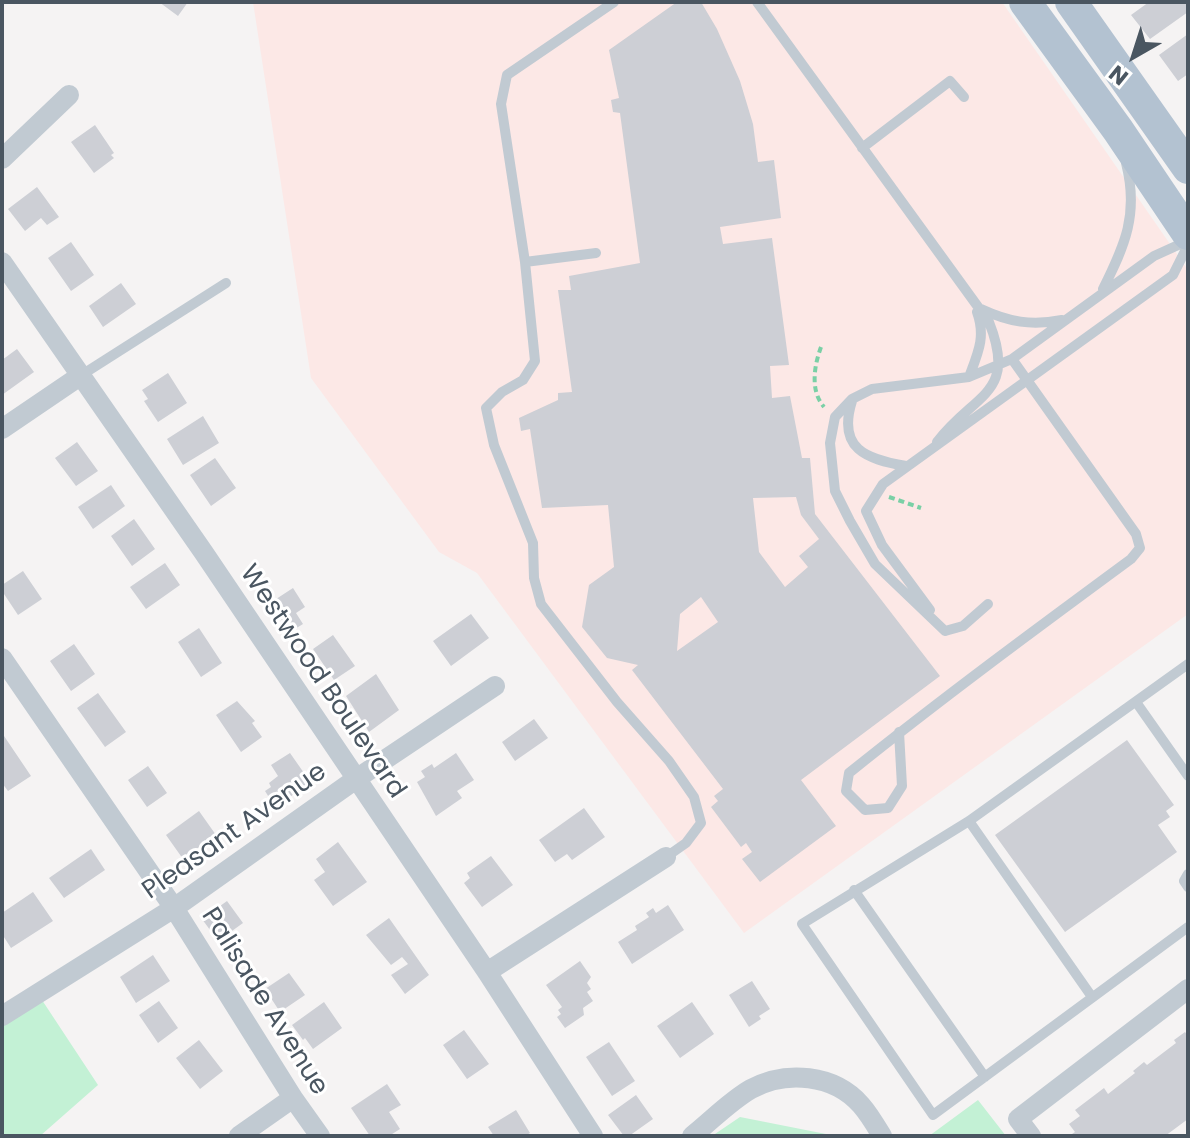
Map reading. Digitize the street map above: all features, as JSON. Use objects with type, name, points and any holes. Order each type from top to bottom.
[{"type":"main road","points":[[1025,2],[1118,130],[1188,234]]},
{"type":"main road","points":[[1071,2],[1188,168]]},
{"type":"street","points":[[2,159],[69,95]]},
{"type":"street","name":"Westwood Boulevard","points":[[2,262],[204,553],[487,972],[593,1136]]},
{"type":"street","points":[[2,429],[80,376]]},
{"type":"street","name":"Palisade Avenue","points":[[2,658],[174,908],[320,1136]]},
{"type":"street","name":"Pleasant Avenue","points":[[2,1016],[174,908],[356,779],[495,686]]},
{"type":"street","points":[[487,972],[666,857]]},
{"type":"street","points":[[1031,1136],[1018,1119],[1188,989]]},
{"type":"street","points":[[692,1136],[750,1089],[778,1077],[807,1077],[836,1085],[861,1104],[882,1136]]},
{"type":"street","points":[[239,1136],[293,1098]]},
{"type":"lane","points":[[614,2],[507,75],[501,104],[525,262],[535,361],[523,380],[502,392],[486,408],[494,445],[533,543],[534,578],[541,604],[617,702],[669,761],[694,797],[701,823],[686,843],[666,857]]},
{"type":"lane","points":[[757,2],[989,322],[1000,348],[1000,364],[994,385],[950,425],[932,449]]},
{"type":"lane","points":[[862,148],[950,81],[964,97]]},
{"type":"lane","points":[[1101,293],[1130,229],[1130,180],[1118,130]]},
{"type":"lane","points":[[945,631],[875,564],[850,521],[835,491],[830,443],[835,417],[852,399],[872,389],[969,377],[1012,359],[1154,256],[1188,243]]},
{"type":"lane","points":[[945,631],[882,545],[866,511],[883,484],[906,466],[1173,275],[1188,243]]},
{"type":"lane","points":[[525,262],[596,253]]},
{"type":"lane","points":[[80,376],[226,283]]},
{"type":"lane","points":[[975,306],[1013,322],[1034,324],[1064,319]]},
{"type":"lane","points":[[969,377],[982,344],[981,323],[975,306]]},
{"type":"lane","points":[[899,732],[902,786],[888,808],[865,810],[846,791],[849,773],[899,732],[1131,559],[1140,548],[1136,534],[1012,359]]},
{"type":"lane","points":[[852,399],[846,421],[851,438],[862,454],[880,462],[906,466]]},
{"type":"lane","points":[[945,631],[963,626],[988,604]]},
{"type":"lane","points":[[1188,664],[969,821],[802,924],[933,1115],[1188,927]]},
{"type":"lane","points":[[1136,702],[1188,776]]},
{"type":"lane","points":[[969,821],[1092,997]]},
{"type":"lane","points":[[1188,874],[1184,881],[1188,887]]},
{"type":"lane","points":[[854,890],[985,1077]]},
{"type":"path","points":[[821,347],[813,369],[820,403],[835,417]]},
{"type":"shaded area","points":[[253,2],[1002,2],[1188,270],[1188,614],[744,933],[477,573],[439,552],[311,378]]},
{"type":"green space","points":[[40,997],[98,1085],[40,1136],[2,1136],[2,1020]]},
{"type":"green space","points":[[978,1100],[1006,1136],[929,1136]]},
{"type":"green space","points":[[740,1117],[836,1136],[712,1136]]},
{"type":"building","points":[[159,2],[188,2],[178,16]]},
{"type":"building","points":[[677,2],[701,2],[717,29],[740,81],[753,124],[758,162],[774,160],[781,218],[720,227],[723,244],[772,238],[789,365],[770,366],[772,398],[790,396],[802,458],[810,458],[815,514],[940,676],[801,780],[836,826],[760,882],[742,859],[752,852],[746,843],[741,847],[711,807],[718,801],[714,796],[723,789],[632,670],[638,665],[607,658],[582,627],[589,585],[614,567],[608,505],[542,508],[530,429],[521,431],[519,418],[558,400],[558,393],[572,392],[558,290],[571,290],[569,276],[640,263],[620,113],[613,112],[611,100],[619,98],[609,50]],"holes":[[[796,497],[801,515],[819,539],[799,556],[808,567],[785,587],[759,552],[753,498]],[[701,597],[718,622],[677,651],[680,614]]]},
{"type":"building","points":[[1149,2],[1188,2],[1188,12],[1150,39],[1131,15]]},
{"type":"building","points":[[1188,34],[1188,74],[1178,81],[1159,55]]},
{"type":"building","points":[[95,125],[114,153],[111,155],[114,158],[94,173],[71,142]]},
{"type":"building","points":[[37,187],[59,217],[47,225],[41,218],[25,231],[8,209]]},
{"type":"building","points":[[71,242],[94,275],[71,291],[48,258]]},
{"type":"building","points":[[121,283],[136,304],[103,327],[89,306]]},
{"type":"building","points":[[17,349],[34,372],[2,395],[2,360]]},
{"type":"building","points":[[168,373],[187,403],[158,422],[144,401],[148,399],[142,390]]},
{"type":"building","points":[[203,416],[219,443],[183,465],[167,439]]},
{"type":"building","points":[[77,442],[98,471],[76,486],[55,458]]},
{"type":"building","points":[[215,458],[236,488],[211,506],[190,475]]},
{"type":"building","points":[[111,485],[125,506],[93,529],[78,507]]},
{"type":"building","points":[[134,519],[155,549],[132,566],[111,536]]},
{"type":"building","points":[[165,563],[180,585],[146,609],[130,587]]},
{"type":"building","points":[[23,571],[42,599],[18,615],[2,591],[2,585]]},
{"type":"building","points":[[293,588],[305,607],[296,613],[303,624],[290,632],[270,603]]},
{"type":"building","points":[[471,614],[489,638],[451,666],[433,641]]},
{"type":"building","points":[[199,628],[222,663],[201,677],[178,642]]},
{"type":"building","points":[[333,635],[355,666],[334,680],[313,649]]},
{"type":"building","points":[[74,644],[95,674],[71,691],[50,661]]},
{"type":"building","points":[[376,674],[399,710],[369,732],[346,696]]},
{"type":"building","points":[[98,693],[126,732],[105,747],[77,708]]},
{"type":"building","points":[[237,701],[255,721],[252,723],[262,737],[241,752],[216,715]]},
{"type":"building","points":[[534,719],[548,738],[515,761],[502,742]]},
{"type":"building","points":[[2,733],[31,776],[8,791],[2,783]]},
{"type":"building","points":[[1127,740],[1174,805],[1166,811],[1170,817],[1158,825],[1177,852],[1065,932],[995,835]]},
{"type":"building","points":[[290,753],[311,783],[282,802],[277,795],[270,799],[265,791],[278,776],[271,765]]},
{"type":"building","points":[[456,753],[474,780],[457,791],[462,798],[436,816],[417,782],[425,777],[421,771],[432,764],[434,768]]},
{"type":"building","points":[[148,766],[167,793],[147,807],[128,780]]},
{"type":"building","points":[[584,808],[605,837],[572,860],[567,854],[555,862],[539,840]]},
{"type":"building","points":[[199,811],[216,835],[183,859],[166,835]]},
{"type":"building","points":[[338,842],[367,882],[333,906],[314,880],[325,872],[316,859]]},
{"type":"building","points":[[91,849],[105,870],[64,898],[49,878]]},
{"type":"building","points":[[491,856],[513,885],[482,907],[464,883],[470,878],[467,873]]},
{"type":"building","points":[[33,892],[53,921],[11,948],[2,934],[2,913]]},
{"type":"building","points":[[227,901],[243,923],[218,941],[202,919]]},
{"type":"building","points":[[668,905],[684,930],[632,964],[618,942],[637,930],[635,926],[649,917],[646,913],[653,908],[656,913]]},
{"type":"building","points":[[389,918],[429,975],[405,994],[391,975],[408,964],[402,957],[391,965],[366,935]]},
{"type":"building","points":[[153,955],[170,981],[136,1003],[120,977]]},
{"type":"building","points":[[580,961],[591,977],[587,983],[591,989],[587,992],[593,1001],[583,1008],[584,1015],[565,1028],[557,1017],[562,1007],[546,985]]},
{"type":"building","points":[[289,973],[305,995],[280,1012],[265,989]]},
{"type":"building","points":[[752,981],[770,1009],[749,1027],[729,995]]},
{"type":"building","points":[[159,1001],[178,1028],[158,1043],[139,1015]]},
{"type":"building","points":[[324,1002],[342,1028],[313,1049],[292,1025]]},
{"type":"building","points":[[692,1002],[714,1034],[680,1058],[657,1026]]},
{"type":"building","points":[[464,1030],[489,1064],[467,1079],[443,1045]]},
{"type":"building","points":[[1185,1032],[1188,1036],[1188,1119],[1165,1136],[1072,1134],[1075,1132],[1069,1124],[1080,1116],[1075,1110],[1104,1088],[1108,1094],[1144,1062],[1147,1065],[1176,1043],[1174,1040]]},
{"type":"building","points":[[199,1040],[223,1071],[200,1089],[176,1058]]},
{"type":"building","points":[[609,1042],[635,1081],[612,1096],[586,1057]]},
{"type":"building","points":[[387,1084],[401,1105],[389,1112],[400,1129],[389,1136],[370,1136],[351,1108]]},
{"type":"building","points":[[636,1095],[653,1119],[629,1136],[624,1136],[608,1115]]},
{"type":"building","points":[[516,1110],[530,1133],[525,1136],[494,1136],[488,1127]]}]
